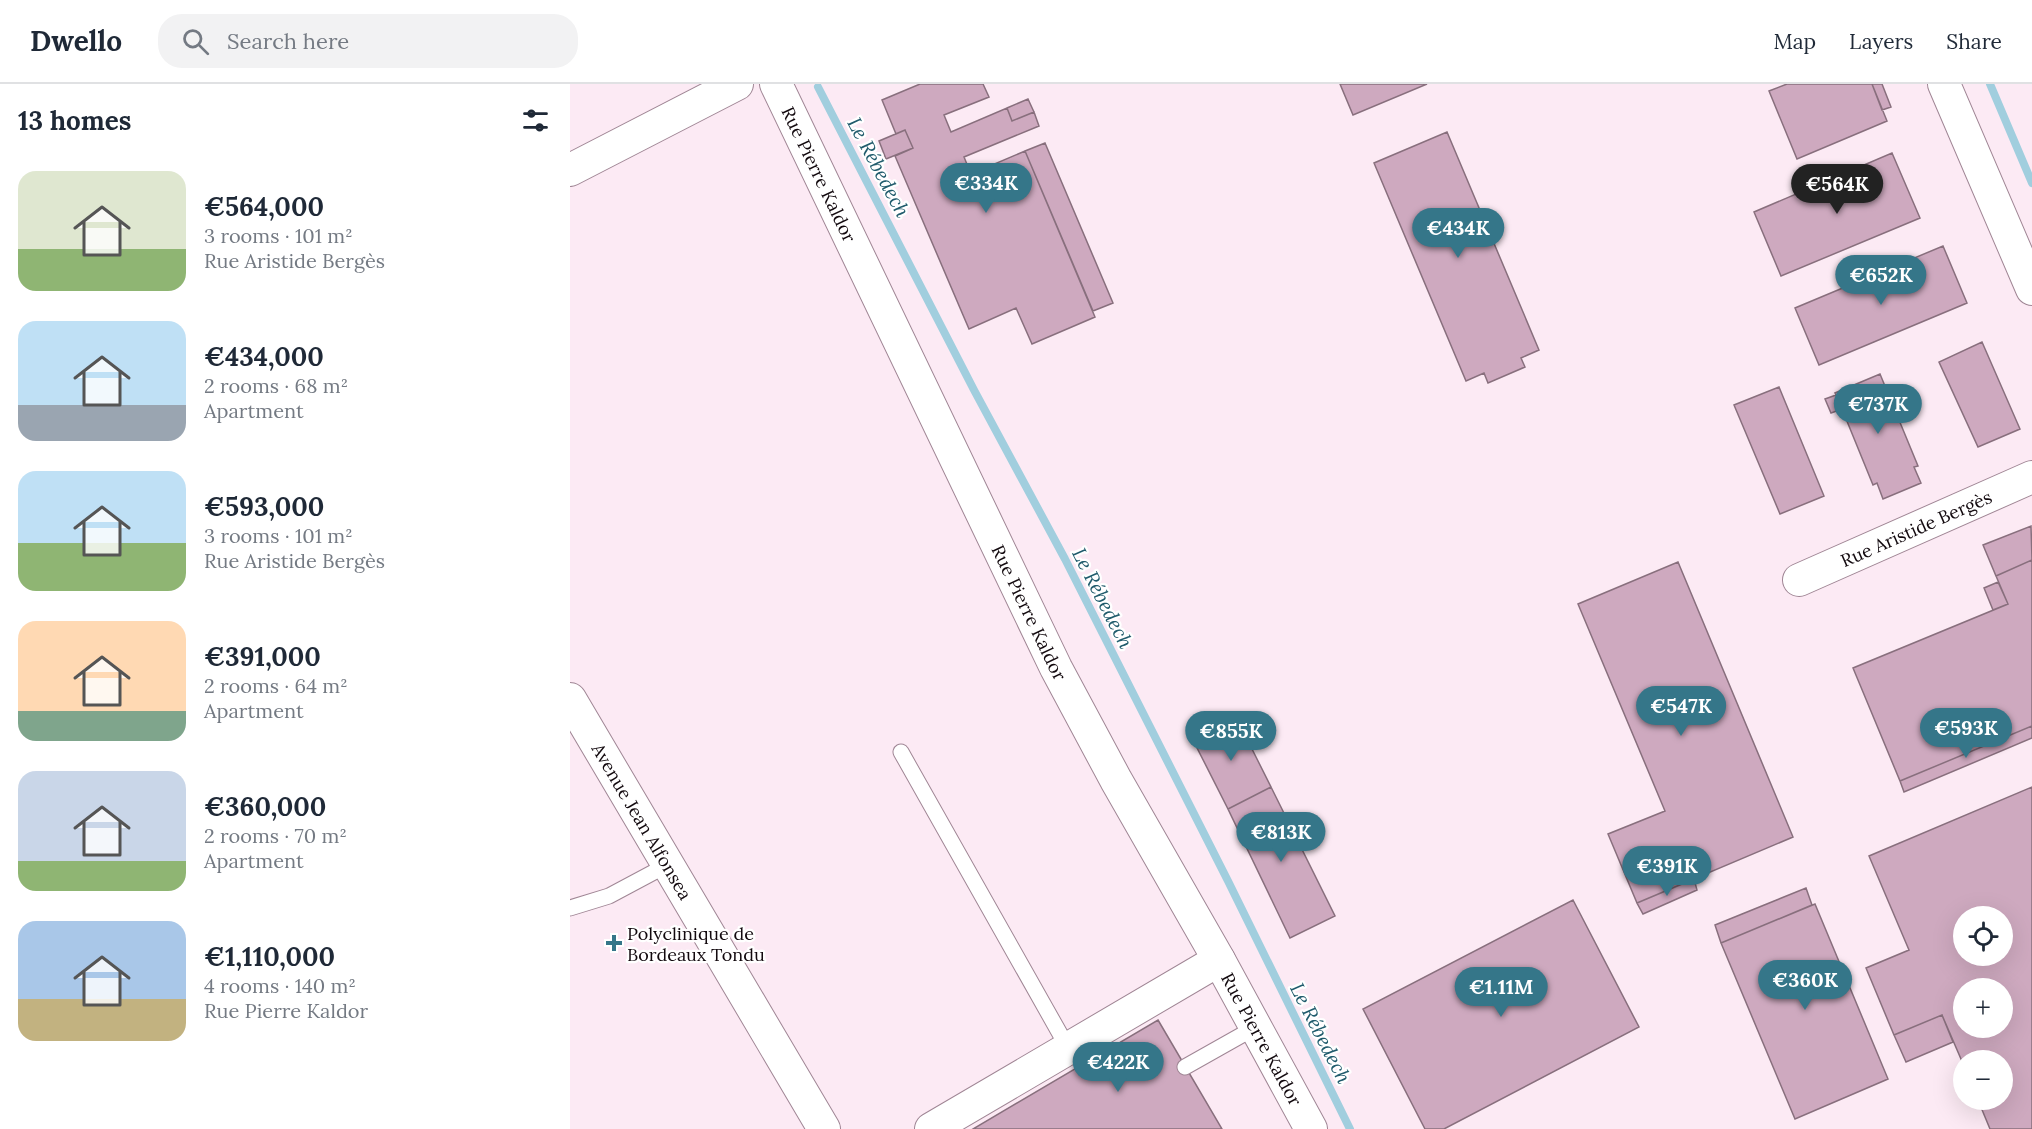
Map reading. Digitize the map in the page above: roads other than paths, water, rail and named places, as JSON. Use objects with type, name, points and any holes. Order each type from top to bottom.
[{"type":"street","points":[[570,170],[737,84]]},
{"type":"street","name":"Rue Pierre Kaldor","points":[[776,84],[1056,668],[1311,1129]]},
{"type":"street","points":[[1944,84],[2032,289]]},
{"type":"street","name":"Rue Aristide Bergès","points":[[1799,580],[2032,477]]},
{"type":"street","name":"Avenue Jean Alfonsea","points":[[570,699],[824,1129]]},
{"type":"street","points":[[931,1129],[1219,960]]},
{"type":"lane","points":[[902,752],[1068,1048]]},
{"type":"lane","points":[[570,908],[609,896],[669,864]]},
{"type":"lane","points":[[1185,1067],[1256,1028]]},
{"type":"waterway","points":[[1990,84],[2032,183]]},
{"type":"waterway","name":"Le Rébedech","points":[[818,87],[974,390],[1065,559],[1350,1129]]},
{"type":"place","name":"Polyclinique de Bordeaux Tondu","points":[[614,943]]}]
